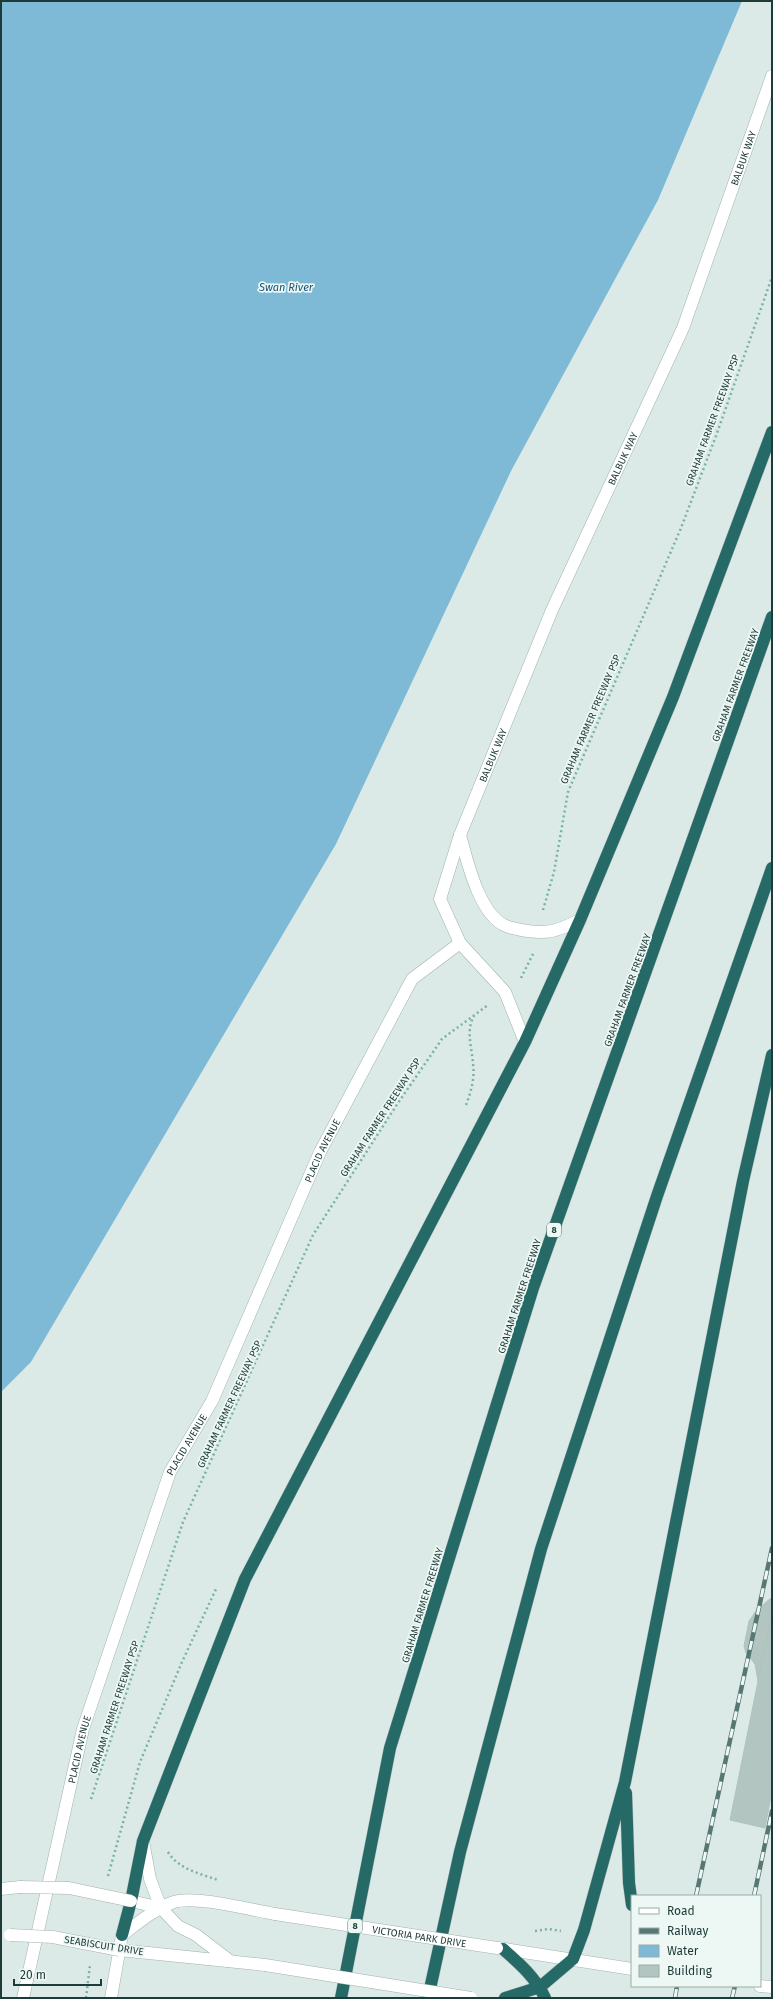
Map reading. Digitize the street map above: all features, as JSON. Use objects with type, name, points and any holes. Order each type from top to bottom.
[{"type":"highway","points":[[122,1935],[132,1901],[142,1841],[245,1580],[525,1042],[580,920],[673,697],[772,432]]},
{"type":"highway","name":"GRAHAM FARMER FREEWAY","points":[[341,1998],[390,1748],[536,1281],[772,616]]},
{"type":"highway","points":[[428,1998],[460,1852],[541,1549],[657,1196],[772,868]]},
{"type":"highway","points":[[505,1998],[542,1993],[573,1960],[584,1930],[625,1782],[743,1181],[772,1055]]},
{"type":"highway","points":[[625,1782],[629,1883],[631,1898]]},
{"type":"highway","points":[[503,1949],[522,1967],[542,1993]]},
{"type":"street","name":"BALBUK WAY","points":[[525,1042],[505,992],[460,942],[440,898],[460,835],[552,610],[683,328],[772,76]]},
{"type":"street","points":[[460,835],[474,885],[489,913],[505,926],[539,933],[558,930],[580,920]]},
{"type":"street","name":"PLACID AVENUE","points":[[22,1998],[83,1729],[170,1472],[212,1401],[320,1152],[412,979],[460,942]]},
{"type":"street","points":[[142,1841],[150,1879],[161,1908],[178,1926],[196,1936],[230,1961],[471,1998]]},
{"type":"street","points":[[1,1889],[20,1887],[69,1888],[161,1908]]},
{"type":"street","name":"VICTORIA PARK DRIVE","points":[[122,1935],[145,1917],[161,1908],[176,1902],[206,1901],[275,1914],[631,1969]]},
{"type":"street","name":"SEABISCUIT DRIVE","points":[[6,1935],[52,1937],[119,1950],[230,1961]]},
{"type":"street","points":[[111,1998],[122,1935]]},
{"type":"street","points":[[761,1986],[772,1987]]},
{"type":"path","name":"GRAHAM FARMER FREEWAY PSP","points":[[91,1801],[183,1522],[313,1235],[396,1106],[442,1039],[522,978],[534,952],[554,872],[568,792],[681,528],[716,436],[772,277]]},
{"type":"path","points":[[165,1846],[171,1857],[191,1870],[226,1882]]},
{"type":"path","points":[[530,1931],[549,1929],[566,1932]]},
{"type":"water","name":"Swan River","points":[[1,1],[742,1],[658,200],[511,471],[336,844],[31,1362],[1,1392]]},
{"type":"building","points":[[772,1597],[772,1612],[758,1681],[755,1664],[746,1653],[744,1646],[749,1621],[756,1611]]},
{"type":"building","points":[[772,1612],[772,1791],[765,1828],[730,1820]]},
{"type":"railway","points":[[696,1895],[772,1548]]},
{"type":"railway","points":[[754,1895],[772,1811]]},
{"type":"railway","points":[[675,1998],[677,1987]]},
{"type":"railway","points":[[732,1998],[735,1987]]}]
